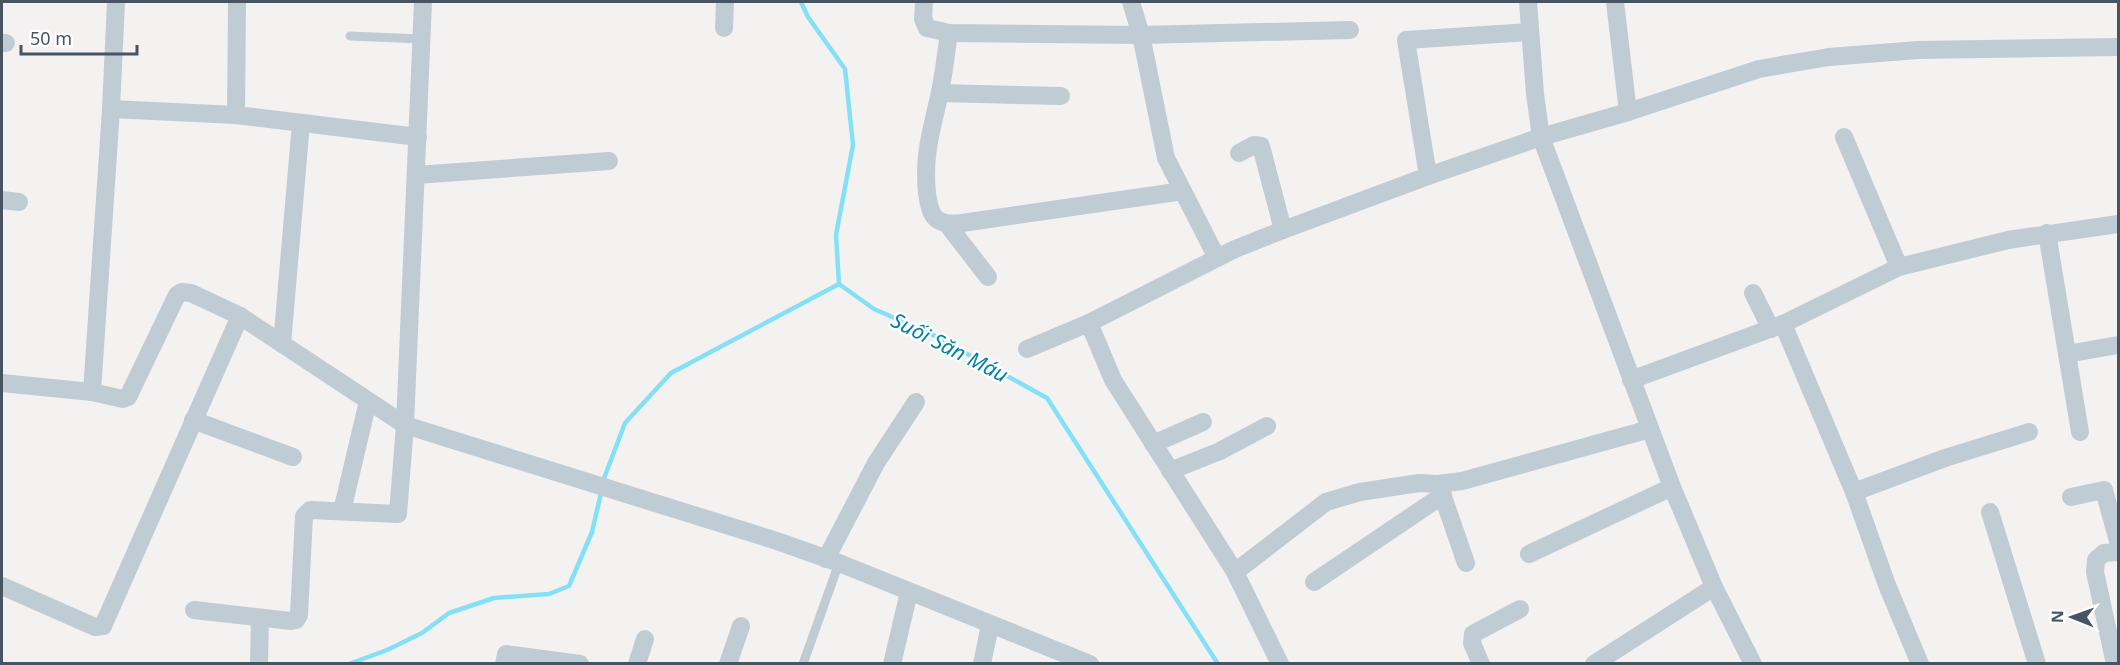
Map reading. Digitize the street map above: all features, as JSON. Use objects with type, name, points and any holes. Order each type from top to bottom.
[{"type":"street","points":[[92,392],[116,2]]},
{"type":"street","points":[[236,115],[237,2]]},
{"type":"street","points":[[194,610],[296,620],[299,615],[304,516],[310,510],[398,514],[405,425],[423,2]]},
{"type":"street","points":[[724,28],[726,2]]},
{"type":"street","points":[[924,2],[923,19],[927,28],[950,33],[1141,35],[1350,30]]},
{"type":"street","points":[[1131,2],[1141,35],[1166,158],[1217,258]]},
{"type":"street","points":[[1528,2],[1541,137],[1672,487],[1714,587],[1753,663]]},
{"type":"street","points":[[1615,2],[1628,112]]},
{"type":"street","points":[[1428,176],[1406,40],[1530,32]]},
{"type":"street","points":[[950,33],[940,93],[930,129],[925,170],[929,203],[933,215],[939,221],[947,224],[963,223],[1183,191]]},
{"type":"street","points":[[1027,349],[1089,323],[1217,258],[1283,230],[1541,137],[1628,112],[1759,69],[1829,57],[1918,50],[2118,47]]},
{"type":"street","points":[[940,93],[1061,96]]},
{"type":"street","points":[[111,109],[236,115],[418,137]]},
{"type":"street","points":[[282,344],[301,123]]},
{"type":"street","points":[[1844,136],[1899,267]]},
{"type":"street","points":[[1239,153],[1254,145],[1262,146],[1283,230]]},
{"type":"street","points":[[416,175],[609,161]]},
{"type":"street","points":[[947,224],[988,277]]},
{"type":"street","points":[[1631,380],[1777,327],[1899,267],[1986,245],[2047,233],[2118,225]]},
{"type":"street","points":[[2047,233],[2080,432]]},
{"type":"street","points":[[3,388],[92,392],[123,399],[128,397],[177,295],[182,292],[191,293],[240,316],[405,425],[777,541],[1090,663]]},
{"type":"street","points":[[1753,293],[1777,327],[1854,492],[1887,585],[1920,663]]},
{"type":"street","points":[[2,586],[90,626],[103,626],[240,316]]},
{"type":"street","points":[[1089,323],[1113,380],[1235,572],[1280,663]]},
{"type":"street","points":[[2067,354],[2118,345]]},
{"type":"street","points":[[342,511],[368,401]]},
{"type":"street","points":[[833,561],[876,463],[916,402]]},
{"type":"street","points":[[193,420],[293,457]]},
{"type":"street","points":[[1153,444],[1203,422]]},
{"type":"street","points":[[1170,471],[1220,451],[1267,426]]},
{"type":"street","points":[[1314,582],[1441,490],[1462,481],[1650,429]]},
{"type":"street","points":[[1854,492],[1945,458],[2029,432]]},
{"type":"street","points":[[1235,572],[1326,502],[1360,492],[1419,483],[1441,490]]},
{"type":"street","points":[[1530,554],[1672,487]]},
{"type":"street","points":[[2071,497],[2111,488],[2118,541]]},
{"type":"street","points":[[1441,490],[1466,563]]},
{"type":"street","points":[[1990,512],[2037,663]]},
{"type":"street","points":[[2115,663],[2095,572],[2096,560],[2104,553],[2118,552]]},
{"type":"street","points":[[1600,662],[1714,587]]},
{"type":"street","points":[[892,663],[909,592]]},
{"type":"street","points":[[1481,663],[1472,643],[1473,634],[1520,609]]},
{"type":"street","points":[[259,663],[260,618]]},
{"type":"street","points":[[982,663],[990,624]]},
{"type":"street","points":[[728,663],[741,626]]},
{"type":"street","points":[[637,663],[645,639]]},
{"type":"street","points":[[504,663],[506,654],[580,663]]},
{"type":"lane","points":[[350,36],[422,39]]},
{"type":"lane","points":[[803,663],[833,561]]},
{"type":"waterway","name":"Suối Săn Máu","points":[[801,2],[808,17],[845,69],[853,145],[836,235],[839,284],[874,309],[933,335],[1047,398],[1218,664]]},
{"type":"waterway","points":[[603,481],[625,423],[671,373],[839,284]]},
{"type":"waterway","points":[[349,664],[387,650],[422,633],[449,613],[494,598],[549,594],[569,586],[592,532],[602,489]]}]
